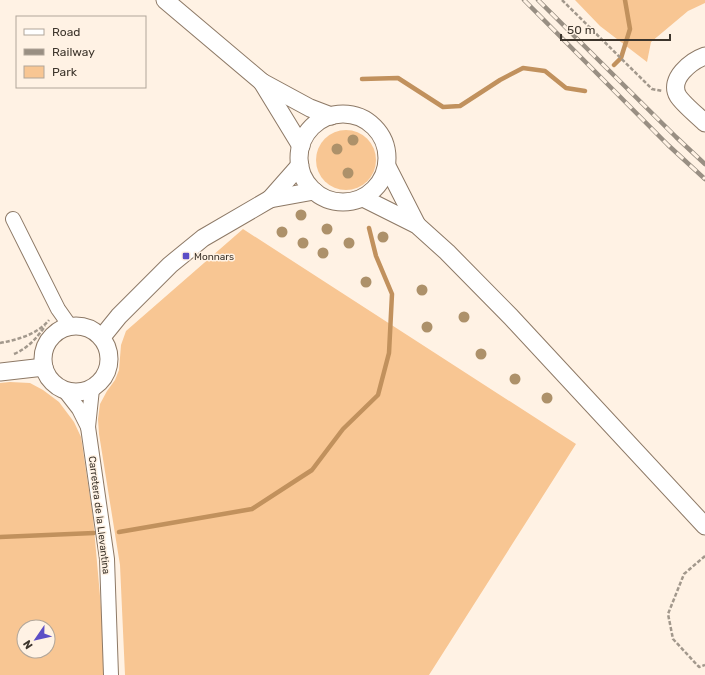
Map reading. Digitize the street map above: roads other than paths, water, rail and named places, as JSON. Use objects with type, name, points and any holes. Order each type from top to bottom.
[{"type":"street","points":[[165,0],[262,82],[310,108],[331,116]]},
{"type":"street","points":[[705,56],[695,60],[684,69],[676,85],[678,96],[705,123]]},
{"type":"street","points":[[262,82],[301,146]]},
{"type":"street","points":[[348,114],[363,118],[375,127],[381,134],[387,151],[387,166],[383,179],[376,189],[363,198],[346,203],[328,200],[314,191],[304,179],[300,165],[299,154],[307,132],[318,122],[331,116],[348,114]]},
{"type":"street","points":[[102,337],[120,316],[170,265],[203,238],[270,199],[300,165]]},
{"type":"street","points":[[387,166],[417,225]]},
{"type":"street","points":[[270,199],[314,191]]},
{"type":"street","points":[[363,198],[417,225],[447,252],[511,318],[705,526]]},
{"type":"street","points":[[13,219],[58,309],[70,326]]},
{"type":"street","points":[[70,326],[79,326],[87,328],[102,337],[110,355],[109,365],[106,375],[100,383],[92,389],[83,392],[65,390],[56,385],[48,377],[44,367],[43,356],[46,346],[52,336],[60,330],[70,326]]},
{"type":"street","points":[[0,372],[44,367]]},
{"type":"street","name":"Carretera de la Llevantina","points":[[92,389],[88,427],[107,559],[111,675]]},
{"type":"street","name":"Carretera de la Llevantina","points":[[65,390],[79,409],[88,427]]},
{"type":"waterway","points":[[614,65],[621,58],[630,29],[625,0]]},
{"type":"waterway","points":[[362,79],[398,78],[443,107],[460,106],[500,80],[523,68],[545,71],[566,88],[585,91]]},
{"type":"waterway","points":[[119,532],[252,509],[312,470],[343,429],[378,395],[389,353],[392,294],[376,256],[369,228]]},
{"type":"waterway","points":[[0,537],[94,533]]},
{"type":"railway","points":[[524,0],[668,145],[705,179]]},
{"type":"railway","points":[[538,0],[705,164]]},
{"type":"place","name":"Monnars","points":[[186,256]]}]
